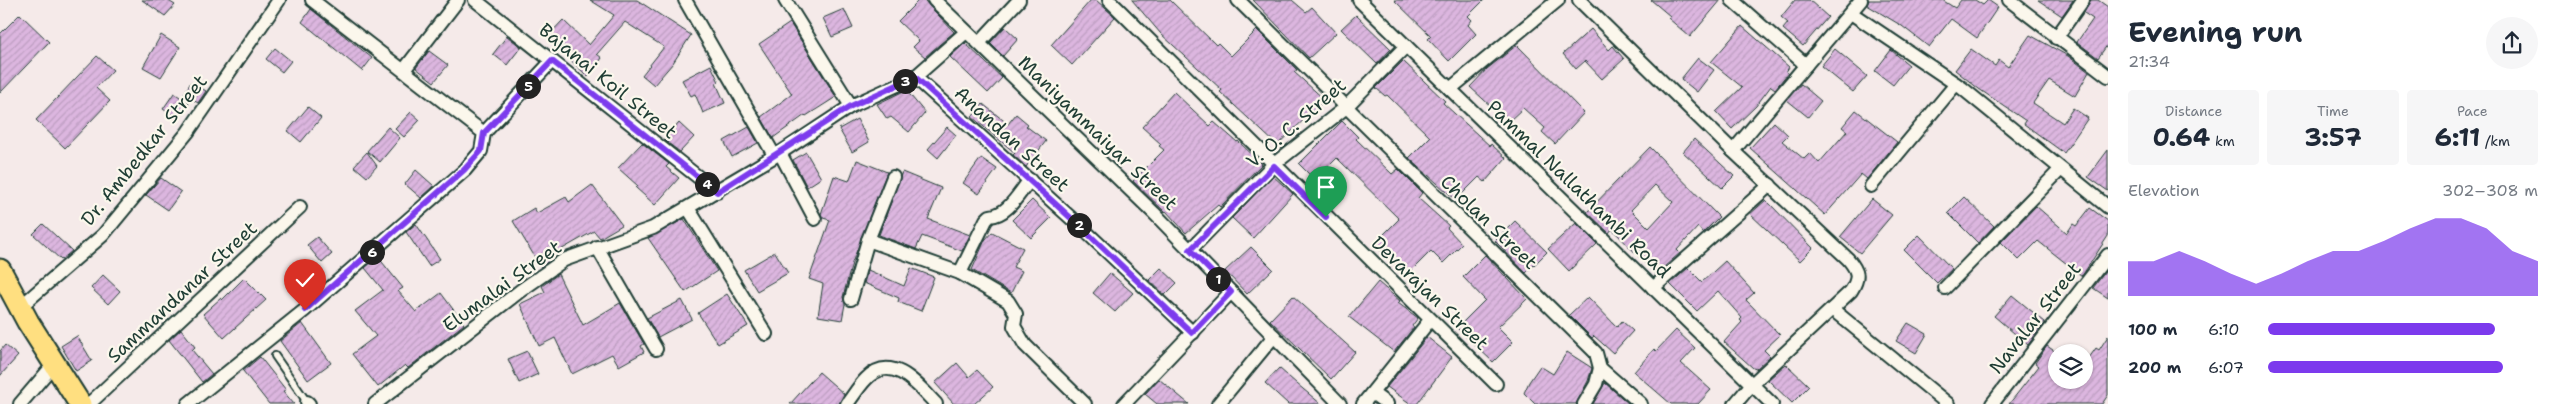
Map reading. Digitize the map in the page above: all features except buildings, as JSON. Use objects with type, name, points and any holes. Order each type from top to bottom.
[{"type":"main road","points":[[0,270],[20,307],[80,404]]},
{"type":"street","name":"Dr. Ambedkar Street","points":[[20,307],[103,235],[188,132],[279,0]]},
{"type":"street","points":[[312,0],[484,133]]},
{"type":"street","points":[[404,70],[458,0]]},
{"type":"street","name":"Bajanai Koil Street","points":[[475,0],[717,192]]},
{"type":"street","points":[[685,0],[815,219]]},
{"type":"street","points":[[785,0],[851,106]]},
{"type":"street","name":"Maniyammaiyar Street","points":[[934,0],[1190,250],[1340,404]]},
{"type":"street","points":[[979,43],[1019,0]]},
{"type":"street","name":"Devarajan Street","points":[[1109,0],[1274,166],[1496,384]]},
{"type":"street","name":"Cholan Street","points":[[1238,0],[1345,108],[1596,353],[1600,368]]},
{"type":"street","name":"Pammal Nallathambi Road","points":[[1359,0],[1772,404]]},
{"type":"street","points":[[1450,89],[1558,0]]},
{"type":"street","points":[[1579,0],[1733,151],[1848,259],[1857,270],[1858,281],[1851,291],[1752,384],[1735,404]]},
{"type":"street","points":[[1732,0],[1806,65]]},
{"type":"street","points":[[1733,151],[1861,0]]},
{"type":"street","points":[[2009,0],[2056,38],[2108,76]]},
{"type":"street","points":[[2056,38],[2083,0]]},
{"type":"street","points":[[1851,13],[1956,84],[2108,207]]},
{"type":"street","name":"Elumalai Street","points":[[375,404],[527,286],[564,260],[653,228],[717,192],[851,106],[915,77],[966,32]]},
{"type":"street","name":"V. O. C. Street","points":[[1190,250],[1274,166],[1345,108],[1406,46]]},
{"type":"street","points":[[188,404],[305,310],[464,170],[481,151],[484,133],[552,61]]},
{"type":"street","name":"Anandan Street","points":[[915,77],[1002,157],[1030,180],[1192,333]]},
{"type":"street","points":[[1871,186],[1956,84]]},
{"type":"street","points":[[1945,288],[2060,170]]},
{"type":"street","points":[[851,299],[868,240],[893,177]]},
{"type":"street","points":[[960,273],[986,220],[990,216],[998,216],[1004,212],[1030,180]]},
{"type":"street","points":[[1653,288],[1770,185]]},
{"type":"street","name":"Sammandanar Street","points":[[89,404],[300,207]]},
{"type":"street","points":[[688,208],[766,334]]},
{"type":"street","points":[[868,240],[960,273],[1008,301],[1016,314],[1014,326],[1025,345],[1085,404]]},
{"type":"street","points":[[597,247],[656,349]]},
{"type":"street","name":"Navalar Street","points":[[1992,404],[2108,255]]},
{"type":"street","points":[[1124,404],[1231,292]]},
{"type":"street","points":[[1832,309],[1948,404]]},
{"type":"street","points":[[1363,404],[1430,320]]},
{"type":"street","points":[[1218,404],[1274,336]]},
{"type":"street","points":[[20,404],[55,363]]},
{"type":"street","points":[[847,404],[866,378],[880,370],[894,368],[910,376],[936,404]]},
{"type":"street","points":[[1584,404],[1596,384],[1600,368],[1641,404]]},
{"type":"street","points":[[1372,393],[1387,404]]},
{"type":"lane","points":[[275,356],[308,403]]},
{"type":"route","points":[[305,310],[464,170],[481,151],[484,133],[552,61],[717,192],[851,106],[915,77],[1082,228],[1192,333],[1231,292],[1190,250],[1274,166],[1326,217]]}]
